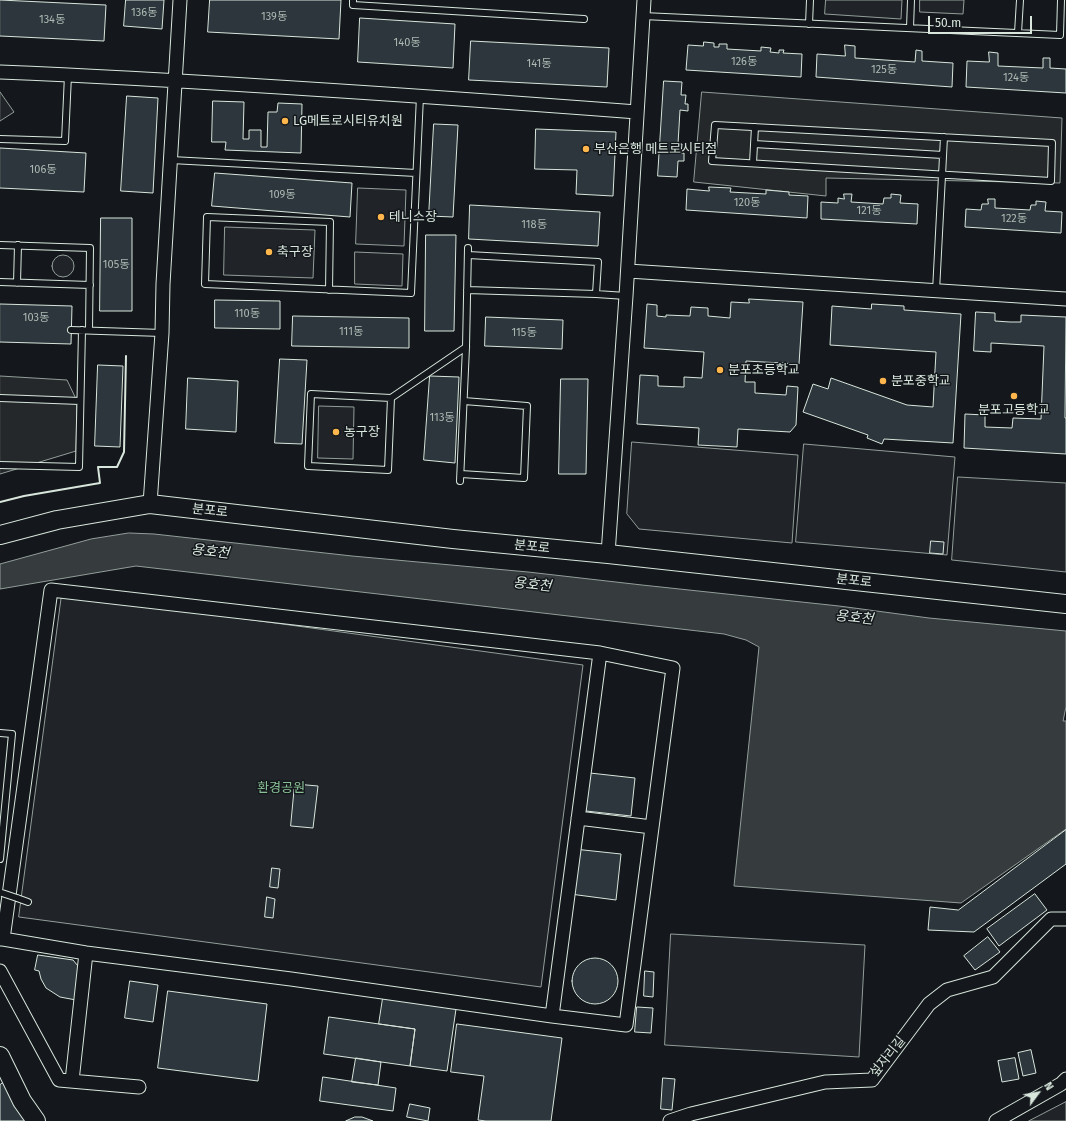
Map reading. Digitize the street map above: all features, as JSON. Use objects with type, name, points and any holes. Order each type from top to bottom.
[{"type":"main road","name":"분포로","points":[[0,535],[57,520],[150,504],[453,539],[608,554],[1066,604]]},
{"type":"main road","points":[[0,1056],[5,1078],[36,1121]]},
{"type":"street","points":[[150,504],[162,333],[162,284],[180,0]]},
{"type":"street","points":[[608,554],[628,271],[644,0]]},
{"type":"street","points":[[0,72],[420,96],[637,112]]},
{"type":"street","points":[[628,271],[1066,299]]},
{"type":"street","points":[[52,590],[600,653],[672,668],[626,1025],[86,953],[1,939],[52,590]]},
{"type":"street","points":[[552,1016],[600,653]]},
{"type":"street","points":[[578,818],[652,827]]},
{"type":"street","name":"섶자리길","points":[[670,1121],[691,1114],[824,1082],[872,1080],[929,1004],[946,990],[992,977],[1051,919],[1066,919]]},
{"type":"street","points":[[72,1081],[86,953]]},
{"type":"street","points":[[0,971],[59,1080],[139,1087]]},
{"type":"street","points":[[996,1121],[1066,1080]]},
{"type":"lane","points":[[353,0],[353,5],[584,18]]},
{"type":"lane","points":[[809,24],[810,0]]},
{"type":"lane","points":[[910,28],[911,0]]},
{"type":"lane","points":[[1018,33],[1020,0]]},
{"type":"lane","points":[[643,16],[1060,35],[1061,0]]},
{"type":"lane","points":[[0,139],[65,141],[68,75]]},
{"type":"lane","points":[[329,290],[330,222],[207,217],[205,284],[329,290],[411,293],[420,96]]},
{"type":"lane","points":[[715,125],[755,127],[1052,143],[1052,181],[712,161],[715,125]]},
{"type":"lane","points":[[753,163],[755,127]]},
{"type":"lane","points":[[936,291],[944,137]]},
{"type":"lane","points":[[754,144],[943,155]]},
{"type":"lane","points":[[171,160],[416,173]]},
{"type":"lane","points":[[0,245],[90,248],[89,330]]},
{"type":"lane","points":[[17,283],[18,245]]},
{"type":"lane","points":[[460,481],[468,290],[468,248]]},
{"type":"lane","points":[[468,255],[598,262],[596,294]]},
{"type":"lane","points":[[0,282],[90,285]]},
{"type":"lane","points":[[468,290],[626,296]]},
{"type":"lane","points":[[71,330],[162,333]]},
{"type":"lane","points":[[0,465],[79,467],[82,330]]},
{"type":"lane","points":[[391,398],[388,470],[308,466],[311,394],[391,398],[466,347]]},
{"type":"lane","points":[[0,398],[80,401]]},
{"type":"lane","points":[[461,474],[524,478],[527,406],[464,401]]},
{"type":"lane","points":[[0,733],[12,734],[0,859]]},
{"type":"lane","points":[[1,892],[28,902]]},
{"type":"green space","points":[[826,0],[902,0],[901,19],[825,14]]},
{"type":"green space","points":[[920,0],[964,0],[963,14],[920,12]]},
{"type":"green space","points":[[0,92],[14,112],[0,121]]},
{"type":"green space","name":"테니스장","points":[[358,188],[406,190],[404,246],[356,244]]},
{"type":"green space","name":"축구장","points":[[225,227],[315,230],[313,278],[224,275]]},
{"type":"green space","points":[[355,252],[403,254],[402,286],[355,284]]},
{"type":"green space","points":[[63,255],[71,258],[74,266],[71,274],[63,277],[55,274],[52,266],[55,258]]},
{"type":"green space","name":"농구장","points":[[319,406],[354,407],[353,459],[318,458]]},
{"type":"green space","points":[[632,442],[798,455],[792,543],[639,529],[627,514]]},
{"type":"green space","points":[[804,444],[955,457],[947,555],[796,542]]},
{"type":"green space","points":[[958,477],[1066,483],[1066,572],[952,560]]},
{"type":"green space","name":"환경공원","points":[[62,594],[583,665],[541,987],[19,917]]},
{"type":"green space","points":[[671,934],[865,945],[859,1057],[665,1045]]},
{"type":"green space","points":[[1066,1102],[1066,1121],[1029,1121]]},
{"type":"shaded area","points":[[702,92],[1062,118],[1060,183],[826,178],[826,196],[694,182]]},
{"type":"shaded area","points":[[0,376],[67,380],[77,401],[76,451],[0,474]]},
{"type":"water","name":"용호천","points":[[129,533],[154,534],[352,556],[528,572],[839,606],[929,618],[1066,631],[1066,707],[1063,721],[1066,721],[1066,829],[961,903],[734,886],[759,647],[746,640],[724,634],[136,566],[0,589],[0,564],[91,539]]},
{"type":"building","points":[[0,0],[106,5],[104,41],[0,36]]},
{"type":"building","points":[[126,0],[164,0],[162,29],[124,26]]},
{"type":"building","points":[[210,0],[341,0],[339,39],[208,32]]},
{"type":"building","points":[[360,18],[455,24],[453,68],[358,62]]},
{"type":"building","points":[[471,41],[609,48],[607,87],[469,80]]},
{"type":"building","points":[[704,42],[714,43],[714,47],[719,47],[719,44],[727,44],[727,49],[761,51],[761,47],[771,48],[770,52],[779,53],[779,50],[784,50],[783,53],[802,54],[801,77],[686,70],[688,45],[703,46]]},
{"type":"building","points":[[845,45],[855,46],[855,58],[915,62],[916,50],[922,51],[922,61],[953,63],[952,87],[816,77],[817,54],[845,56]]},
{"type":"building","points":[[989,52],[998,53],[998,66],[1043,68],[1043,58],[1050,58],[1050,68],[1066,69],[1066,93],[966,87],[967,61],[989,62]]},
{"type":"building","points":[[664,81],[682,82],[681,95],[686,95],[685,104],[688,104],[688,111],[680,110],[678,144],[682,144],[681,153],[684,153],[684,161],[678,161],[677,177],[658,176]]},
{"type":"building","points":[[127,96],[158,98],[153,193],[121,191]]},
{"type":"building","name":"LG메트로시티유치원","points":[[213,101],[244,102],[243,139],[249,139],[249,130],[261,130],[261,147],[267,147],[268,112],[277,112],[278,103],[302,104],[301,153],[225,150],[226,142],[212,142]]},
{"type":"building","points":[[434,124],[458,125],[453,217],[429,216]]},
{"type":"building","points":[[536,129],[616,132],[613,196],[576,194],[577,170],[535,169]]},
{"type":"building","points":[[0,148],[86,153],[84,192],[0,188]]},
{"type":"building","points":[[215,173],[352,183],[350,217],[212,206]]},
{"type":"building","points":[[709,187],[731,188],[730,192],[766,194],[766,190],[789,192],[789,195],[808,196],[807,218],[686,210],[687,189],[709,191]]},
{"type":"building","points":[[844,194],[852,194],[851,202],[883,204],[884,198],[891,198],[891,194],[901,195],[900,203],[918,204],[917,224],[821,219],[821,202],[838,203],[838,198],[844,199]]},
{"type":"building","points":[[988,199],[995,199],[995,208],[1030,210],[1031,205],[1036,205],[1036,201],[1046,202],[1045,211],[1062,212],[1061,233],[965,227],[966,209],[981,210],[982,204],[988,204]]},
{"type":"building","points":[[470,205],[600,212],[598,246],[469,239]]},
{"type":"building","points":[[101,218],[132,218],[132,311],[100,311]]},
{"type":"building","points":[[426,235],[456,235],[454,331],[425,331]]},
{"type":"building","points":[[749,299],[803,302],[799,364],[746,361],[745,382],[755,382],[755,393],[786,395],[787,386],[798,387],[796,425],[790,432],[738,429],[737,447],[698,445],[699,428],[637,424],[640,375],[658,376],[658,386],[684,387],[684,377],[702,378],[704,352],[644,348],[647,304],[657,305],[657,316],[690,316],[691,307],[708,308],[708,316],[730,318],[731,302],[749,303]]},
{"type":"building","points":[[215,300],[280,301],[280,329],[215,328]]},
{"type":"building","points":[[0,304],[72,306],[71,344],[0,342]]},
{"type":"building","points":[[872,304],[904,306],[904,310],[961,314],[953,443],[884,439],[882,444],[867,438],[868,435],[803,412],[813,384],[828,389],[831,378],[907,405],[933,407],[936,352],[830,345],[832,306],[871,309]]},
{"type":"building","points":[[976,312],[995,313],[995,321],[1010,322],[1021,322],[1021,315],[1066,317],[1066,454],[964,448],[965,414],[985,415],[985,427],[1012,428],[1013,418],[1041,419],[1044,346],[991,343],[991,352],[974,351]]},
{"type":"building","points":[[293,316],[409,318],[409,348],[292,346]]},
{"type":"building","points":[[486,317],[563,320],[562,349],[485,346]]},
{"type":"building","points":[[280,359],[307,360],[302,444],[275,443]]},
{"type":"building","points":[[98,365],[123,366],[120,447],[95,446]]},
{"type":"building","points":[[430,376],[459,377],[455,463],[424,460]]},
{"type":"building","points":[[188,378],[238,381],[236,432],[186,429]]},
{"type":"building","points":[[561,379],[588,379],[586,474],[559,474]]},
{"type":"building","points":[[931,541],[944,542],[943,554],[930,553]]},
{"type":"building","points":[[590,773],[635,778],[631,816],[586,811]]},
{"type":"building","points":[[295,784],[318,786],[313,828],[291,826]]},
{"type":"building","points":[[1066,830],[1066,864],[974,932],[928,930],[930,907],[958,910]]},
{"type":"building","points":[[574,849],[621,854],[616,900],[570,894]]},
{"type":"building","points":[[272,868],[280,869],[278,888],[270,887]]},
{"type":"building","points":[[1035,894],[1047,910],[999,946],[987,929]]},
{"type":"building","points":[[267,897],[275,899],[273,918],[265,917]]},
{"type":"building","points":[[988,937],[1000,952],[975,970],[964,956]]},
{"type":"building","points":[[38,955],[73,960],[78,966],[76,1000],[60,997],[46,988],[39,971],[35,970]]},
{"type":"building","points":[[600,958],[612,964],[617,972],[617,990],[612,998],[604,1003],[590,1004],[578,998],[573,990],[572,976],[578,964],[586,959]]},
{"type":"building","points":[[645,971],[654,972],[653,997],[644,996]]},
{"type":"building","points":[[130,981],[158,985],[153,1022],[125,1018]]},
{"type":"building","points":[[168,991],[267,1004],[258,1081],[158,1068]]},
{"type":"building","points":[[383,998],[456,1009],[447,1071],[410,1066],[415,1029],[379,1024]]},
{"type":"building","points":[[637,1007],[653,1008],[651,1033],[635,1032]]},
{"type":"building","points":[[329,1017],[415,1029],[410,1066],[324,1054]]},
{"type":"building","points":[[457,1024],[562,1038],[551,1121],[478,1120],[484,1076],[451,1072]]},
{"type":"building","points":[[1031,1050],[1036,1073],[1023,1076],[1018,1053]]},
{"type":"building","points":[[356,1058],[381,1062],[378,1085],[352,1082]]},
{"type":"building","points":[[1015,1058],[1019,1079],[1002,1082],[998,1061]]},
{"type":"building","points":[[323,1077],[396,1088],[393,1111],[320,1101]]},
{"type":"building","points":[[663,1078],[675,1079],[672,1110],[661,1109]]},
{"type":"building","points":[[3,1083],[25,1121],[0,1121],[0,1085]]},
{"type":"building","points":[[410,1104],[430,1108],[428,1121],[407,1117]]},
{"type":"building","points":[[355,1117],[362,1117],[373,1121],[346,1121]]},
{"type":"wall","points":[[0,502],[24,496],[100,483],[98,467],[117,467],[124,452],[126,356]]},
{"type":"place","name":"LG메트로시티유치원","points":[[285,121]]},
{"type":"place","name":"부산은행 메트로시티점","points":[[586,149]]},
{"type":"place","name":"테니스장","points":[[381,217]]},
{"type":"place","name":"축구장","points":[[269,252]]},
{"type":"place","name":"분포초등학교","points":[[720,370]]},
{"type":"place","name":"분포중학교","points":[[883,381]]},
{"type":"place","name":"분포고등학교","points":[[1014,396]]},
{"type":"place","name":"농구장","points":[[336,432]]}]
